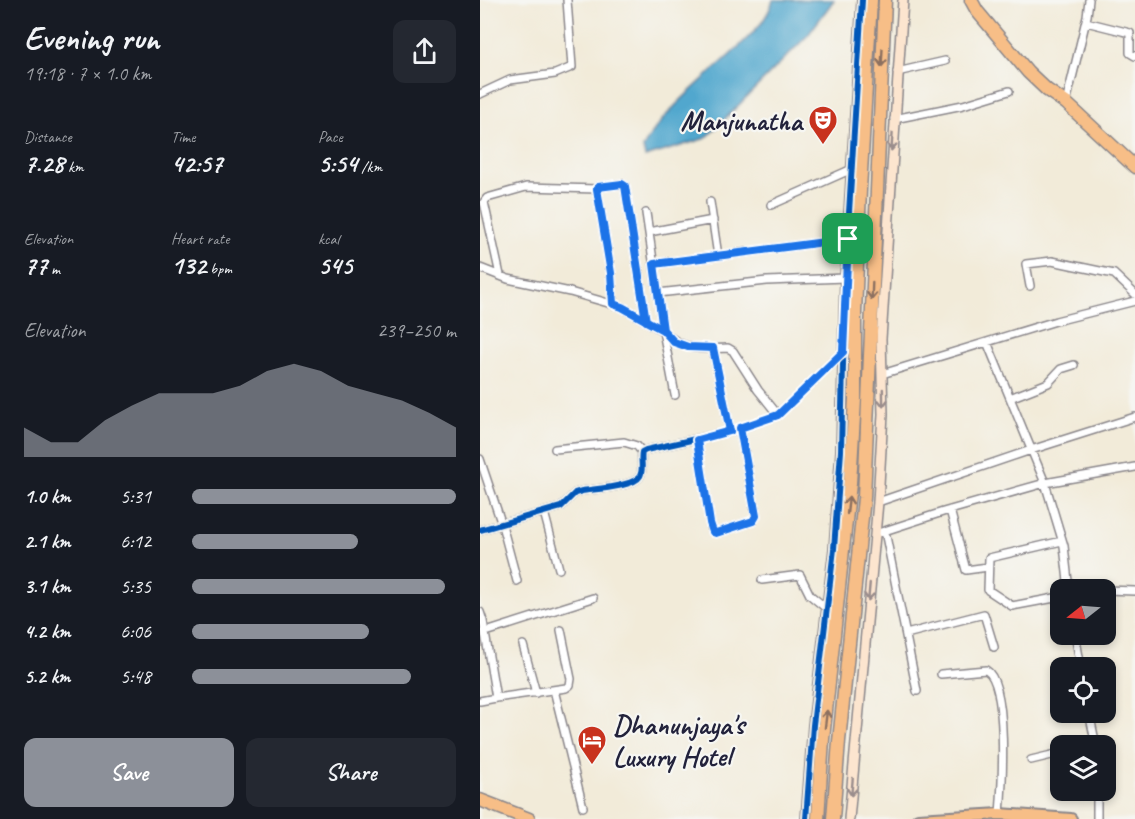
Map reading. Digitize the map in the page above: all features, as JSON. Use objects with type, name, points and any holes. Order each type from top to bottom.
[{"type":"highway","points":[[818,819],[823,739],[850,483],[855,399],[852,313],[871,0]]},
{"type":"highway","points":[[833,819],[864,498],[874,323],[885,0]]},
{"type":"highway","points":[[971,0],[1028,72],[1047,90],[1066,103],[1135,167]]},
{"type":"highway","points":[[480,800],[529,819]]},
{"type":"main road","points":[[918,819],[1008,816],[1071,819]]},
{"type":"street","points":[[480,94],[510,80],[555,74],[572,67],[567,0]]},
{"type":"street","points":[[806,819],[813,725],[834,549],[841,451],[843,352],[852,313],[845,278],[862,0]]},
{"type":"street","points":[[849,819],[878,502],[883,414],[882,374],[874,323],[903,0]]},
{"type":"street","points":[[1066,103],[1086,22],[1089,0]]},
{"type":"street","points":[[1086,22],[1130,33],[1129,49],[1130,53],[1135,56]]},
{"type":"street","points":[[897,72],[945,61]]},
{"type":"street","points":[[894,118],[963,105],[1009,92]]},
{"type":"street","points":[[771,205],[852,169]]},
{"type":"street","points":[[500,275],[485,200],[526,187],[597,189],[622,184],[625,186],[646,321]]},
{"type":"street","points":[[597,189],[611,273],[613,304]]},
{"type":"street","points":[[710,202],[718,255]]},
{"type":"street","points":[[646,213],[675,394]]},
{"type":"street","points":[[649,232],[713,220]]},
{"type":"street","points":[[654,264],[848,239]]},
{"type":"street","points":[[1030,286],[1026,264],[1052,261],[1113,274],[1135,294]]},
{"type":"street","points":[[480,268],[508,279],[570,292],[622,307],[663,330],[674,342],[688,347],[728,348],[733,351],[758,390],[778,415]]},
{"type":"street","points":[[658,294],[767,281],[845,278]]},
{"type":"street","points":[[882,374],[1056,321],[1135,301]]},
{"type":"street","points":[[987,342],[1045,483],[1062,541],[1067,579]]},
{"type":"street","points":[[713,348],[730,431]]},
{"type":"street","points":[[642,452],[697,440],[778,415],[843,352]]},
{"type":"street","points":[[1010,398],[1048,383],[1061,369],[1074,365]]},
{"type":"street","points":[[878,502],[1135,417]]},
{"type":"street","points":[[697,440],[710,523],[713,532],[716,533],[753,521],[756,516],[740,428]]},
{"type":"street","points":[[480,530],[561,507],[575,493],[582,490],[628,484],[638,479],[642,472],[642,452],[637,446],[624,442],[555,449]]},
{"type":"street","points":[[480,459],[502,525],[517,581]]},
{"type":"street","points":[[875,534],[1045,483],[1135,467]]},
{"type":"street","points":[[950,510],[966,570],[988,567]]},
{"type":"street","points":[[544,512],[559,569]]},
{"type":"street","points":[[885,531],[917,691]]},
{"type":"street","points":[[1050,599],[1012,606],[988,590],[989,558],[1062,541]]},
{"type":"street","points":[[762,580],[800,574],[810,595],[827,609]]},
{"type":"street","points":[[1116,590],[1135,591]]},
{"type":"street","points":[[486,632],[593,598]]},
{"type":"street","points":[[480,612],[486,632],[496,698]]},
{"type":"street","points":[[906,634],[984,614],[994,647]]},
{"type":"street","points":[[480,701],[566,688],[570,685],[561,630]]},
{"type":"street","points":[[523,645],[536,693]]},
{"type":"street","points":[[941,674],[986,670],[993,676],[1001,713],[1008,816]]},
{"type":"street","points":[[554,690],[582,807]]},
{"type":"street","points":[[1031,760],[1050,755]]},
{"type":"street","points":[[1097,801],[1097,819]]},
{"type":"water","points":[[773,0],[834,0],[808,35],[706,138],[645,157],[643,148],[660,122],[756,30]]},
{"type":"cycle path","points":[[806,819],[813,725],[834,549],[841,451],[845,278],[862,0]]},
{"type":"cycle path","points":[[480,530],[561,507],[575,493],[630,483],[640,476],[642,452],[646,450],[736,430],[778,415],[843,352]]},
{"type":"place","name":"Manjunatha","points":[[823,146]]},
{"type":"place","name":"Dhanunjaya's Luxury Hotel","points":[[592,766]]},
{"type":"route","points":[[848,239],[654,264],[663,330],[613,304],[611,273],[597,189],[622,184],[625,186],[646,321],[663,330],[674,342],[688,347],[713,348],[730,431],[697,440],[713,532],[753,521],[756,516],[740,428],[778,415],[843,352],[848,239]]}]
